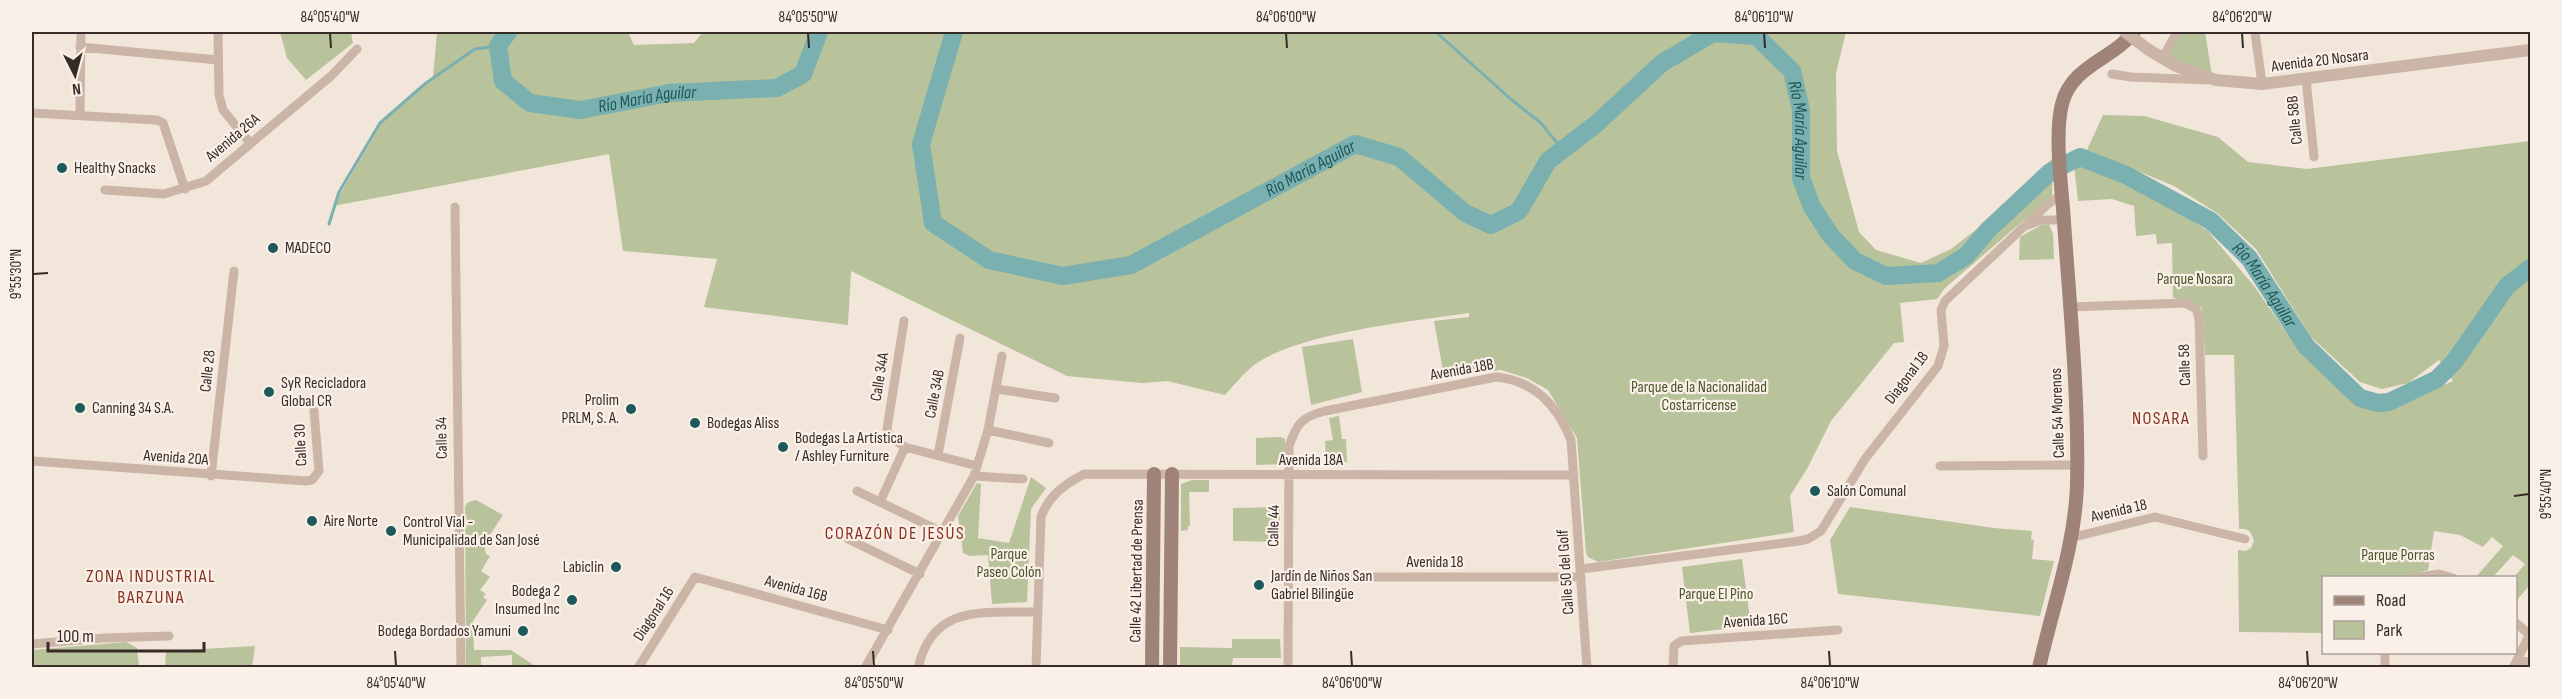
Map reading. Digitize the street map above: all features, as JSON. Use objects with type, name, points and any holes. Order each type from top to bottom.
[{"type":"main road","name":"Calle 54 Morenos","points":[[2039,668],[2070,538],[2075,506],[2076,465],[2070,307],[2060,154],[2062,105],[2077,76],[2134,32]]},
{"type":"main road","name":"Calle 42 Libertad de Prensa","points":[[1152,668],[1154,474]]},
{"type":"main road","name":"Calle 42 Libertad de Prensa","points":[[1170,668],[1172,474]]},
{"type":"street","points":[[80,115],[81,32]]},
{"type":"street","points":[[218,32],[219,95],[223,110],[250,143]]},
{"type":"street","points":[[2125,32],[2162,59],[2216,80]]},
{"type":"street","points":[[2162,59],[2177,32]]},
{"type":"street","points":[[2255,32],[2262,84]]},
{"type":"street","points":[[80,47],[218,60]]},
{"type":"street","name":"Avenida 26A","points":[[105,190],[164,194],[206,181],[331,76],[357,49]]},
{"type":"street","name":"Avenida 20 Nosara","points":[[2112,74],[2142,78],[2262,84],[2530,50]]},
{"type":"street","name":"Calle 58B","points":[[2306,79],[2314,157]]},
{"type":"street","points":[[32,113],[157,120],[163,123],[185,189]]},
{"type":"street","name":"Diagonal 18","points":[[1815,536],[1826,524],[1865,459],[1885,431],[1938,366],[1944,346],[1941,310],[1945,301],[2062,187]]},
{"type":"street","name":"Calle 34","points":[[455,207],[461,668]]},
{"type":"street","points":[[2020,229],[2042,220],[2064,220]]},
{"type":"street","name":"Calle 28","points":[[211,476],[234,271]]},
{"type":"street","name":"Calle 58","points":[[2070,307],[2185,303],[2196,309],[2199,318],[2204,456]]},
{"type":"street","name":"Calle 34A","points":[[904,321],[886,429],[889,436],[905,447]]},
{"type":"street","name":"Calle 34B","points":[[939,455],[960,338]]},
{"type":"street","points":[[865,668],[976,471],[988,430],[1002,356]]},
{"type":"street","name":"Avenida 18B","points":[[1299,424],[1308,416],[1325,411],[1496,377],[1509,378],[1541,394],[1554,406],[1571,440],[1574,475]]},
{"type":"street","points":[[997,388],[1055,398]]},
{"type":"street","name":"Calle 30","points":[[314,411],[319,466],[316,476]]},
{"type":"street","name":"Calle 44","points":[[1288,668],[1289,446],[1299,424]]},
{"type":"street","points":[[988,430],[1049,443]]},
{"type":"street","points":[[880,502],[905,447],[939,455],[976,471],[1023,479]]},
{"type":"street","name":"Avenida 20A","points":[[32,461],[211,476],[306,481],[316,476]]},
{"type":"street","points":[[1940,466],[2076,465]]},
{"type":"street","name":"Avenida 18A","points":[[1037,612],[1041,517],[1054,494],[1064,485],[1084,474],[1574,475]]},
{"type":"street","name":"Calle 50 del Golf","points":[[1574,475],[1587,668]]},
{"type":"street","points":[[857,491],[942,532]]},
{"type":"street","name":"Avenida 18","points":[[2070,538],[2155,517],[2245,539]]},
{"type":"street","name":"Avenida 18","points":[[1288,577],[1581,573],[1799,542],[1815,536]]},
{"type":"street","points":[[848,540],[920,574]]},
{"type":"street","points":[[2422,576],[2430,574],[2446,576]]},
{"type":"street","name":"Avenida 16B","points":[[695,577],[888,630]]},
{"type":"street","name":"Diagonal 16","points":[[638,668],[695,577]]},
{"type":"street","points":[[918,668],[925,644],[952,618],[970,613],[1037,612],[1036,668]]},
{"type":"street","points":[[2517,624],[2530,634],[2515,663],[2530,663]]},
{"type":"street","name":"Avenida 16C","points":[[1673,668],[1672,650],[1677,643],[1838,630]]},
{"type":"street","points":[[32,644],[169,636]]},
{"type":"green space","points":[[280,32],[351,32],[353,43],[306,80],[287,58]]},
{"type":"green space","name":"Parque de la Nacionalidad Costarricense","points":[[437,32],[628,32],[634,45],[694,43],[703,32],[1846,32],[1836,73],[1837,151],[1859,232],[1876,250],[1921,263],[1951,249],[1986,222],[2053,158],[2052,196],[1945,288],[1937,299],[1900,303],[1904,342],[1894,343],[1831,421],[1808,467],[1790,496],[1794,532],[1598,562],[1588,557],[1586,553],[1577,438],[1548,390],[1527,378],[1501,370],[1444,376],[1434,321],[1469,317],[1469,313],[1357,330],[1298,344],[1254,365],[1225,395],[1167,381],[1142,383],[1067,376],[851,271],[848,325],[704,307],[717,259],[623,251],[609,154],[333,206],[381,124],[433,78]]},
{"type":"green space","points":[[2180,32],[2205,32],[2212,76],[2168,58]]},
{"type":"green space","points":[[2103,115],[2144,116],[2218,137],[2248,162],[2307,169],[2530,141],[2530,585],[2517,600],[2517,576],[2515,576],[2525,564],[2513,555],[2494,576],[2477,576],[2503,546],[2492,537],[2483,547],[2460,535],[2434,531],[2428,570],[2408,576],[2322,576],[2322,633],[2239,632],[2238,550],[2246,551],[2251,548],[2254,541],[2249,531],[2239,529],[2234,355],[2205,355],[2201,307],[2187,300],[2173,298],[2172,243],[2157,244],[2156,234],[2136,236],[2134,206],[2112,199],[2078,201],[2074,165],[2086,164],[2124,178],[2207,230],[2254,286],[2300,352],[2357,406],[2387,409],[2453,381],[2439,360],[2408,383],[2382,389],[2360,382],[2311,337],[2256,249],[2217,213],[2174,186],[2087,150]]},
{"type":"green space","points":[[2049,224],[2053,234],[2054,259],[2019,260],[2020,237],[2041,225]]},
{"type":"green space","points":[[1353,339],[1362,392],[1311,405],[1302,347]]},
{"type":"green space","points":[[1339,416],[1342,439],[1346,439],[1347,462],[1326,462],[1325,441],[1333,440],[1329,418]]},
{"type":"green space","points":[[1281,437],[1285,439],[1285,464],[1256,465],[1256,438]]},
{"type":"green space","name":"Parque Paseo Colón","points":[[1031,477],[1046,488],[1031,509],[1027,602],[992,604],[988,555],[969,556],[963,553],[958,516],[977,483],[981,484],[978,538],[1009,543]]},
{"type":"green space","points":[[1192,480],[1209,480],[1209,492],[1189,492],[1190,526],[1188,530],[1181,531],[1181,484]]},
{"type":"green space","points":[[476,500],[503,515],[484,544],[486,554],[490,556],[481,571],[490,577],[480,590],[486,594],[483,597],[487,600],[473,621],[474,650],[511,650],[534,667],[512,667],[512,655],[481,657],[481,667],[466,667],[465,507],[468,502]]},
{"type":"green space","points":[[1280,507],[1280,542],[1233,541],[1233,508]]},
{"type":"green space","points":[[1850,507],[1994,528],[2032,531],[2031,539],[2034,540],[2032,559],[2054,561],[2040,616],[1838,594],[1830,540]]},
{"type":"green space","name":"Parque El Pino","points":[[1742,559],[1751,626],[1690,633],[1682,567]]},
{"type":"green space","points":[[1232,639],[1280,639],[1281,658],[1233,658],[1232,667],[1180,667],[1180,647],[1232,648]]},
{"type":"green space","points":[[126,642],[137,648],[139,667],[32,668],[32,650]]},
{"type":"green space","points":[[255,646],[252,667],[165,667],[166,651]]},
{"type":"waterway","name":"Río María Aguilar","points":[[508,32],[498,46],[503,81],[530,103],[581,110],[669,93],[777,88],[803,74],[819,32]]},
{"type":"waterway","name":"Río María Aguilar","points":[[954,32],[921,144],[933,223],[989,260],[1063,276],[1131,265],[1355,144],[1399,157],[1465,213],[1491,225],[1519,211],[1548,161],[1596,124],[1662,63],[1713,33],[1756,36],[1792,71],[1801,110],[1801,178],[1812,207],[1831,236],[1855,261],[1886,276],[1938,273],[1966,256],[1988,230],[2050,172],[2080,157],[2126,175],[2211,221],[2249,258],[2306,346],[2360,398],[2378,403],[2389,402],[2437,379],[2454,362],[2507,286],[2530,268]]},
{"type":"waterway","points":[[1436,32],[1540,122],[1563,150]]},
{"type":"waterway","points":[[329,224],[339,192],[380,123],[426,83],[475,49],[498,46]]},
{"type":"place","name":"Healthy Snacks","points":[[62,168]]},
{"type":"place","name":"MADECO","points":[[273,248]]},
{"type":"place","name":"SyR Recicladora Global CR","points":[[269,392]]},
{"type":"place","name":"Canning 34 S.A.","points":[[80,408]]},
{"type":"place","name":"Prolim PRLM, S. A.","points":[[631,409]]},
{"type":"place","name":"Bodegas Aliss","points":[[695,423]]},
{"type":"place","name":"Bodegas La Artística / Ashley Furniture","points":[[783,447]]},
{"type":"place","name":"Salón Comunal","points":[[1815,491]]},
{"type":"place","name":"Aire Norte","points":[[312,521]]},
{"type":"place","name":"Control Vial - Municipalidad de San José","points":[[391,531]]},
{"type":"place","name":"Labiclin","points":[[616,567]]},
{"type":"place","name":"Jardín de Niños San Gabriel Bilingüe","points":[[1259,585]]},
{"type":"place","name":"Bodega 2 Insumed Inc","points":[[572,600]]},
{"type":"place","name":"Bodega Bordados Yamuni","points":[[523,631]]},
{"type":"district","name":"NOSARA","points":[[2161,418]]},
{"type":"district","name":"CORAZÓN DE JESÚS","points":[[895,533]]},
{"type":"district","name":"ZONA INDUSTRIAL BARZUNA","points":[[151,586]]},
{"type":"park label","name":"Parque Nosara","points":[[2195,279]]},
{"type":"park label","name":"Parque Porras","points":[[2398,555]]}]
